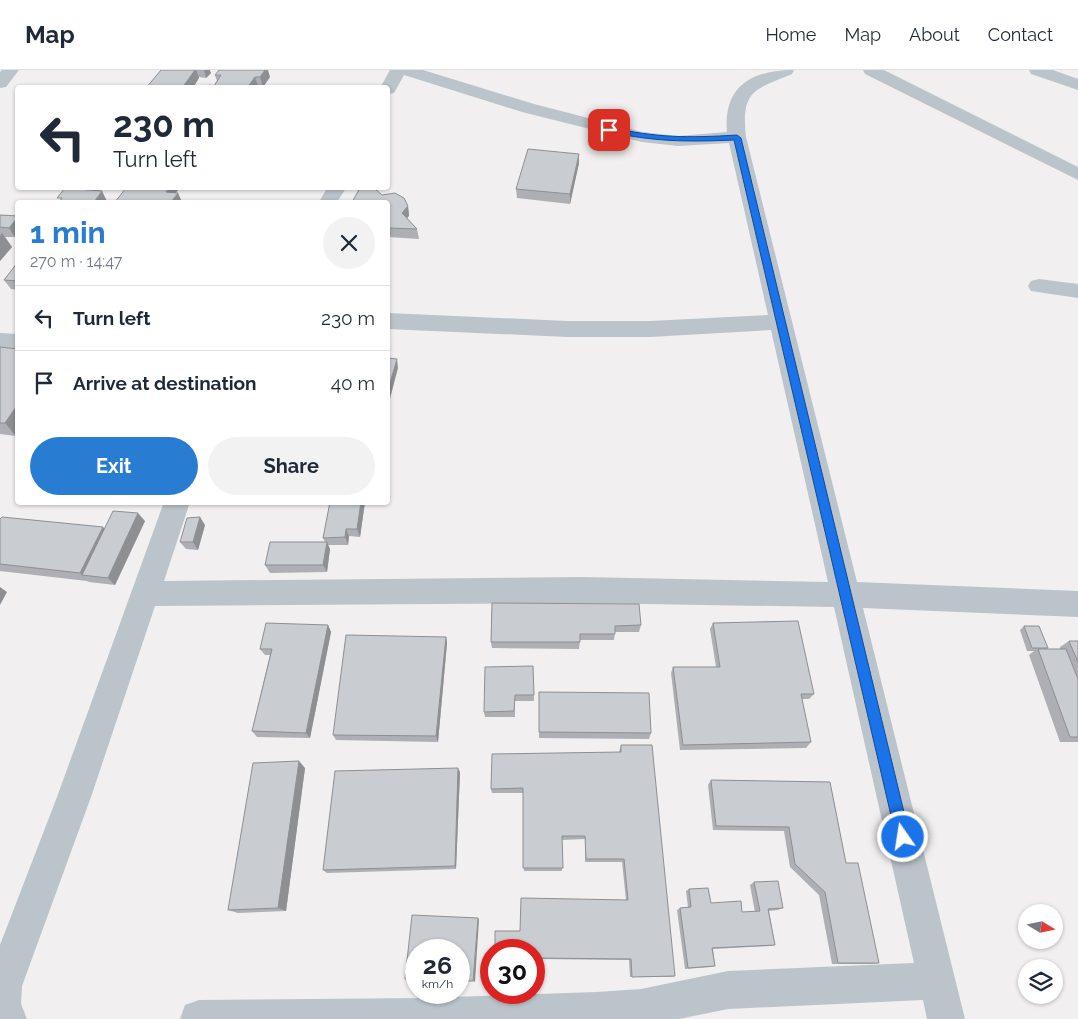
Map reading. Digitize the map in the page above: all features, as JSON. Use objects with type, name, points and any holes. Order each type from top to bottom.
[{"type":"street","points":[[0,83],[11,70]]},
{"type":"street","points":[[390,85],[398,70]]},
{"type":"street","points":[[406,70],[528,108],[642,137],[678,140],[737,138]]},
{"type":"street","points":[[786,70],[754,86],[738,99],[736,113],[737,138],[946,1019]]},
{"type":"street","points":[[872,70],[1078,174]]},
{"type":"street","points":[[1037,70],[1078,85]]},
{"type":"street","points":[[1039,286],[1078,291]]},
{"type":"street","points":[[390,322],[567,329],[650,328],[781,322]]},
{"type":"street","points":[[0,341],[15,342]]},
{"type":"street","points":[[8,1019],[1,1011],[3,986],[74,797],[176,505]]},
{"type":"street","points":[[145,594],[521,590],[844,594],[1078,604]]},
{"type":"street","points":[[198,1019],[424,1018],[642,1008],[728,990],[829,984],[937,981]]},
{"type":"building","points":[[161,70],[195,70],[184,85],[148,85]]},
{"type":"building","points":[[219,70],[265,70],[260,77],[255,77],[249,85],[215,85],[221,75],[215,75]]},
{"type":"building","points":[[528,149],[579,154],[570,194],[516,189]]},
{"type":"building","points":[[63,190],[102,191],[95,200],[60,200],[62,198],[57,198]]},
{"type":"building","points":[[124,190],[168,190],[166,192],[178,193],[173,200],[117,200]]},
{"type":"building","points":[[359,190],[376,190],[382,195],[395,193],[404,198],[408,206],[402,213],[417,229],[390,228],[390,200],[353,200]]},
{"type":"building","points":[[0,215],[15,216],[15,221],[9,228],[0,227]]},
{"type":"building","points":[[15,266],[15,281],[4,280]]},
{"type":"building","points":[[0,347],[15,349],[15,408],[5,423],[0,423]]},
{"type":"building","points":[[390,358],[397,359],[390,383]]},
{"type":"building","points":[[329,505],[361,505],[357,529],[346,529],[345,537],[323,538]]},
{"type":"building","points":[[113,511],[138,513],[108,578],[82,575]]},
{"type":"building","points":[[2,517],[103,527],[80,573],[0,564],[0,519]]},
{"type":"building","points":[[200,517],[193,542],[180,542],[187,518]]},
{"type":"building","points":[[270,542],[327,542],[323,565],[265,565]]},
{"type":"building","points":[[492,603],[639,604],[641,625],[615,626],[615,634],[580,634],[580,642],[491,642]]},
{"type":"building","points":[[798,621],[814,694],[801,694],[811,742],[683,745],[673,667],[720,667],[713,623]]},
{"type":"building","points":[[266,623],[328,625],[306,733],[252,731],[272,649],[260,649]]},
{"type":"building","points":[[1024,626],[1039,626],[1048,648],[1032,648]]},
{"type":"building","points":[[346,635],[446,637],[436,736],[333,735]]},
{"type":"building","points":[[1069,641],[1078,641],[1078,662]]},
{"type":"building","points":[[1038,649],[1066,649],[1078,679],[1078,737],[1070,737]]},
{"type":"building","points":[[533,666],[534,695],[515,695],[514,711],[484,712],[485,667]]},
{"type":"building","points":[[539,692],[649,693],[651,733],[539,732]]},
{"type":"building","points":[[621,745],[652,745],[675,976],[632,977],[631,959],[545,958],[545,939],[495,939],[495,931],[520,931],[521,898],[628,900],[624,859],[586,859],[585,836],[562,836],[563,868],[523,868],[523,788],[491,789],[492,754],[621,752]]},
{"type":"building","points":[[299,761],[278,908],[228,910],[253,763]]},
{"type":"building","points":[[458,768],[455,866],[323,870],[335,771]]},
{"type":"building","points":[[711,780],[830,782],[846,863],[858,863],[879,963],[838,963],[825,892],[795,864],[789,827],[716,826]]},
{"type":"building","points":[[778,881],[783,908],[768,909],[775,945],[712,948],[715,966],[688,968],[680,908],[691,907],[689,889],[708,888],[711,903],[741,901],[742,912],[760,911],[754,882]]},
{"type":"building","points":[[412,915],[478,918],[473,981],[470,981],[470,939],[409,939]]},
{"type":"route","points":[[609,130],[661,139],[737,138],[820,494],[903,837]]}]
